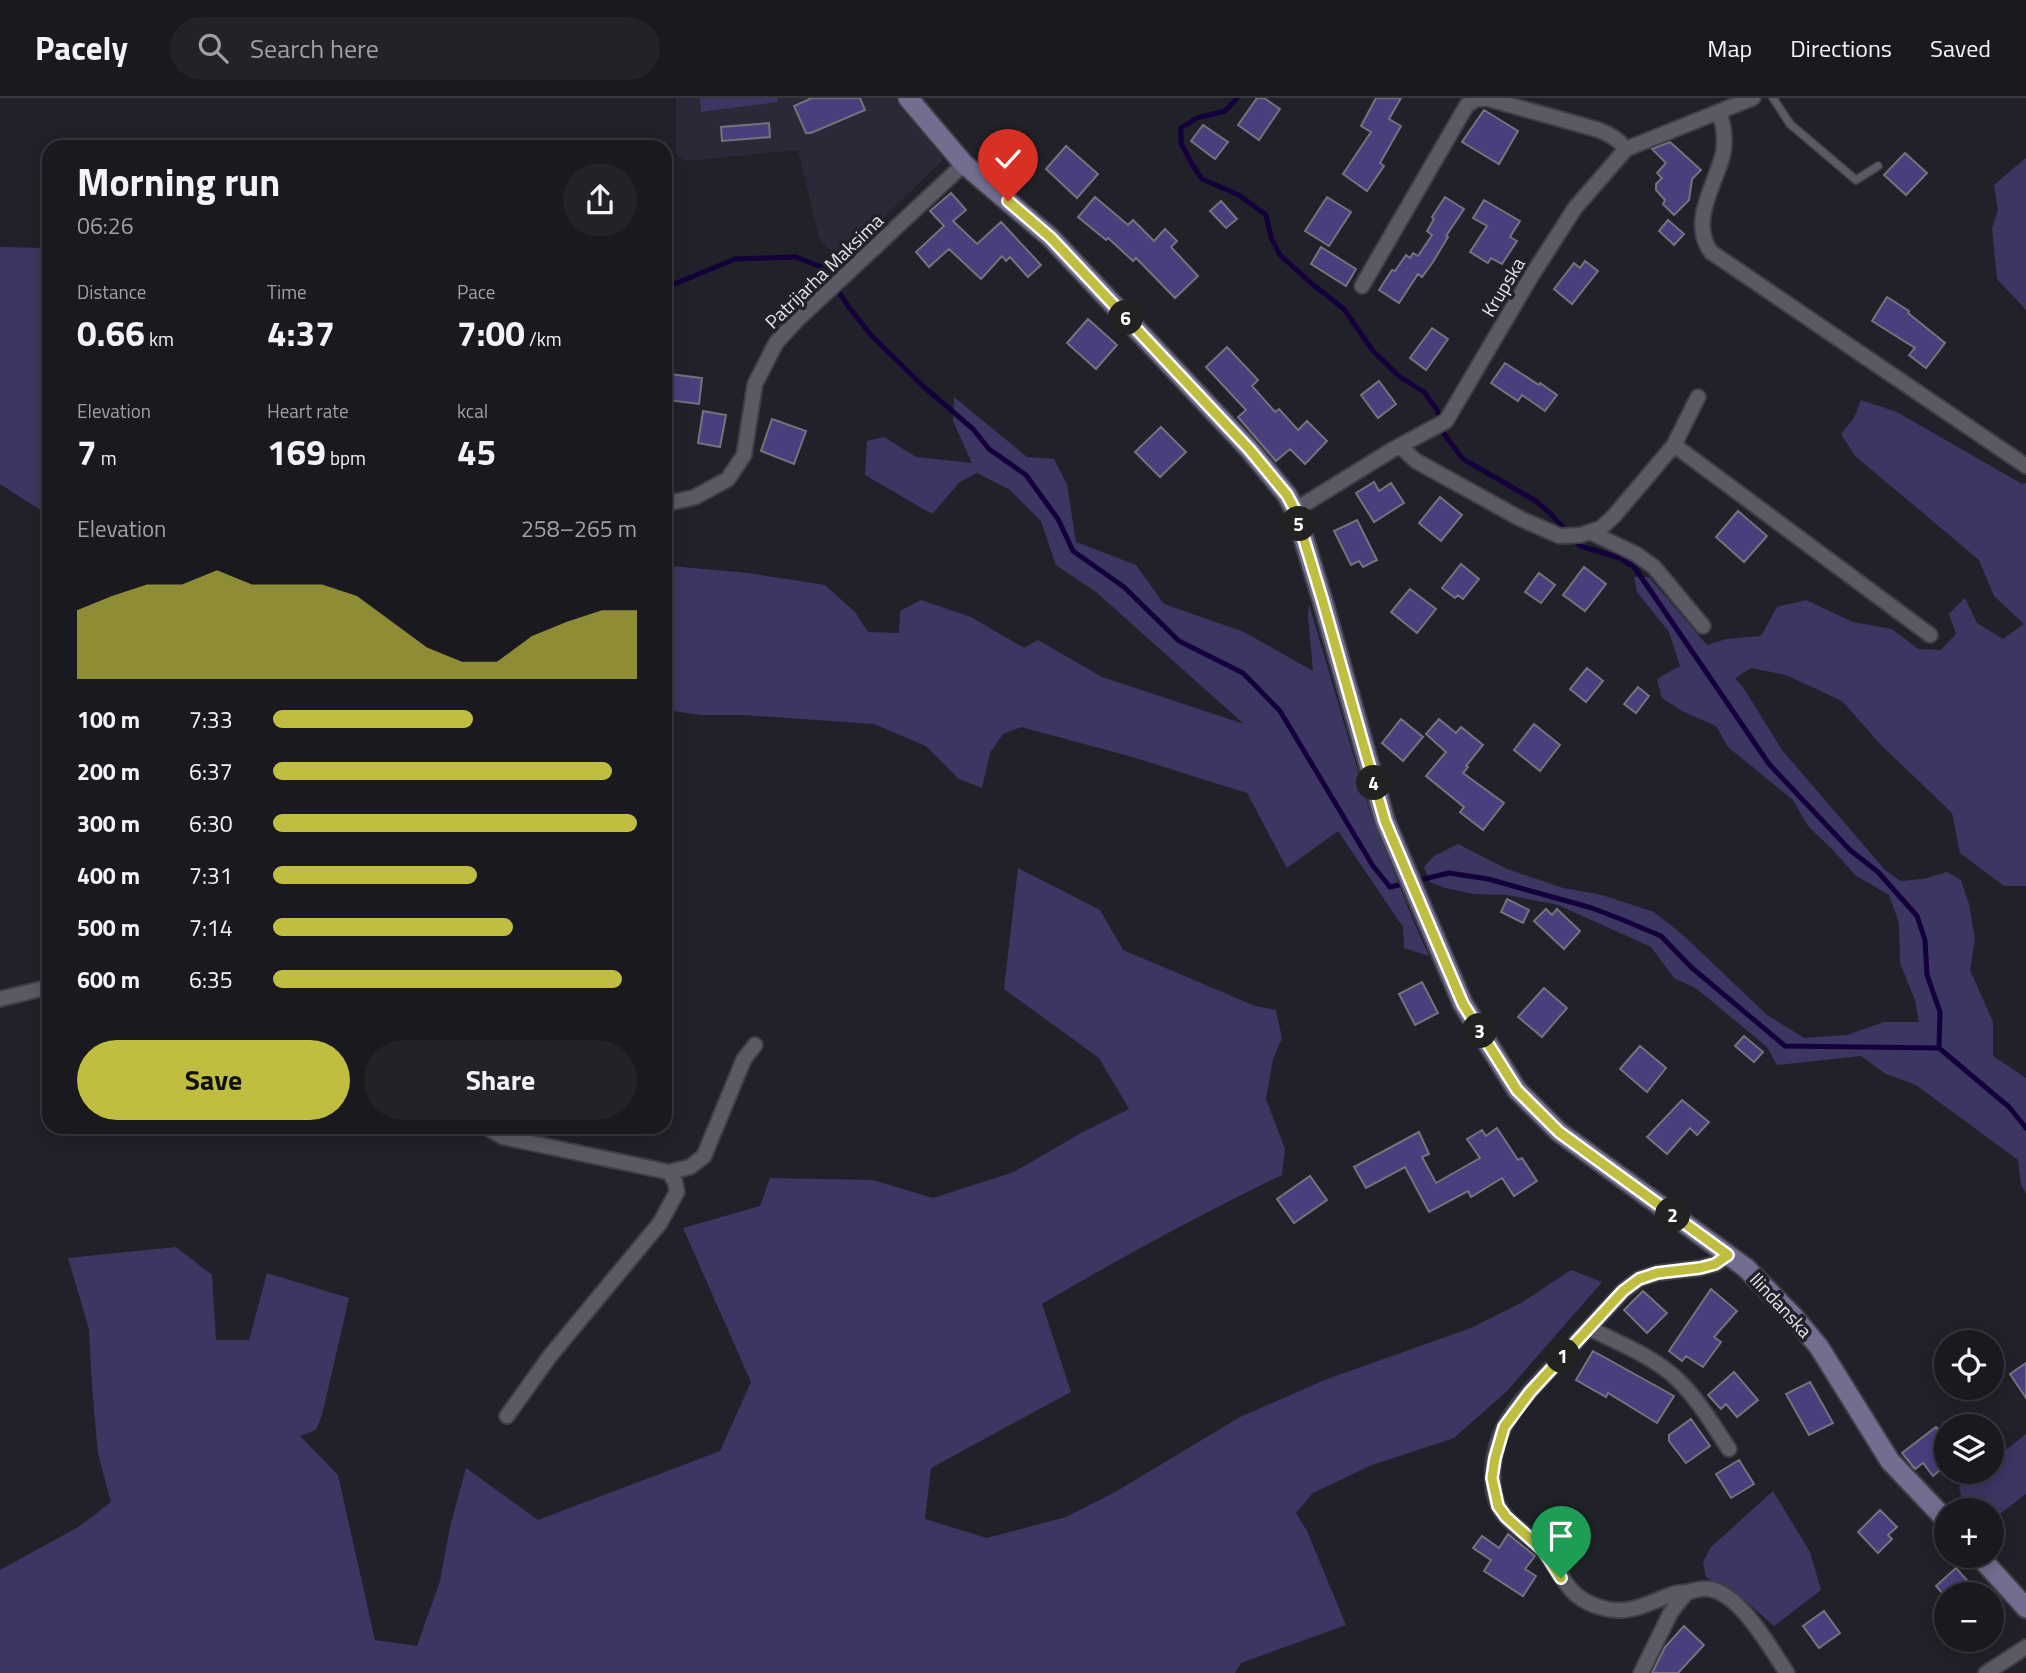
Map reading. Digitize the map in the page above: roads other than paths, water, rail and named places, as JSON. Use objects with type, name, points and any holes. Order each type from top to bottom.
[{"type":"street","name":"Ilindanska","points":[[908,98],[964,164],[1051,238],[1249,449],[1276,480],[1295,510],[1385,821],[1463,1004],[1517,1090],[1559,1132],[1746,1268],[1819,1347],[1890,1461],[1934,1507]]},
{"type":"street","points":[[1362,286],[1471,101],[1485,98],[1599,130],[1626,149]]},
{"type":"street","name":"Krupska","points":[[1295,510],[1446,421],[1575,208],[1626,149],[1753,98]]},
{"type":"street","points":[[1719,112],[1724,127],[1723,154],[1703,210],[1704,242],[1711,253],[2026,466]]},
{"type":"street","name":"Patrijarha Maksima","points":[[672,502],[695,497],[728,480],[744,455],[755,384],[776,344],[795,322],[964,164]]},
{"type":"street","points":[[1400,446],[1416,461],[1521,519],[1560,536],[1586,534],[1601,528],[1614,516],[1674,445],[1698,397]]},
{"type":"street","points":[[1674,445],[1930,635]]},
{"type":"street","points":[[1586,534],[1636,554],[1654,568],[1703,626]]},
{"type":"street","points":[[0,999],[42,989]]},
{"type":"street","points":[[498,1134],[669,1172],[690,1167],[704,1156],[744,1059],[755,1045]]},
{"type":"street","points":[[507,1416],[550,1356],[660,1223],[677,1192],[669,1172]]},
{"type":"street","points":[[1728,1255],[1715,1264],[1657,1273],[1639,1279],[1623,1291],[1530,1392],[1504,1427],[1492,1478],[1498,1506],[1506,1517],[1544,1551],[1568,1589],[1577,1596],[1594,1605],[1628,1610],[1649,1605],[1674,1593],[1709,1588],[1730,1599],[1755,1623],[1787,1673]]},
{"type":"street","points":[[1589,1328],[1648,1358],[1677,1379],[1700,1406],[1729,1449]]},
{"type":"street","points":[[1990,1568],[2026,1608]]},
{"type":"street","points":[[1642,1673],[1671,1612],[1687,1592]]},
{"type":"street","points":[[1986,1673],[2026,1647]]},
{"type":"lane","points":[[1773,98],[1790,124],[1856,180],[1878,166]]},
{"type":"waterway","points":[[1237,98],[1225,111],[1197,118],[1181,128],[1181,143],[1202,179],[1239,195],[1266,215],[1271,237],[1280,255],[1344,309],[1373,351],[1400,377],[1424,392],[1437,410],[1444,434],[1463,459],[1536,501],[1567,532]]},
{"type":"waterway","points":[[672,283],[735,259],[796,257],[824,268],[848,306],[871,335],[923,386],[973,429],[989,449],[1026,475],[1058,519],[1073,551],[1124,587],[1179,641],[1243,673],[1280,711],[1373,866],[1390,887],[1449,873],[1488,879],[1592,908],[1623,920],[1661,936],[1691,967],[1785,1046],[1939,1048]]},
{"type":"waterway","points":[[1574,539],[1580,546],[1620,558],[1635,568],[1769,764],[1850,850],[1878,872],[1917,916],[1925,940],[1927,975],[1940,1012],[1939,1048]]},
{"type":"waterway","points":[[1939,1048],[2009,1107],[2026,1128]]}]
